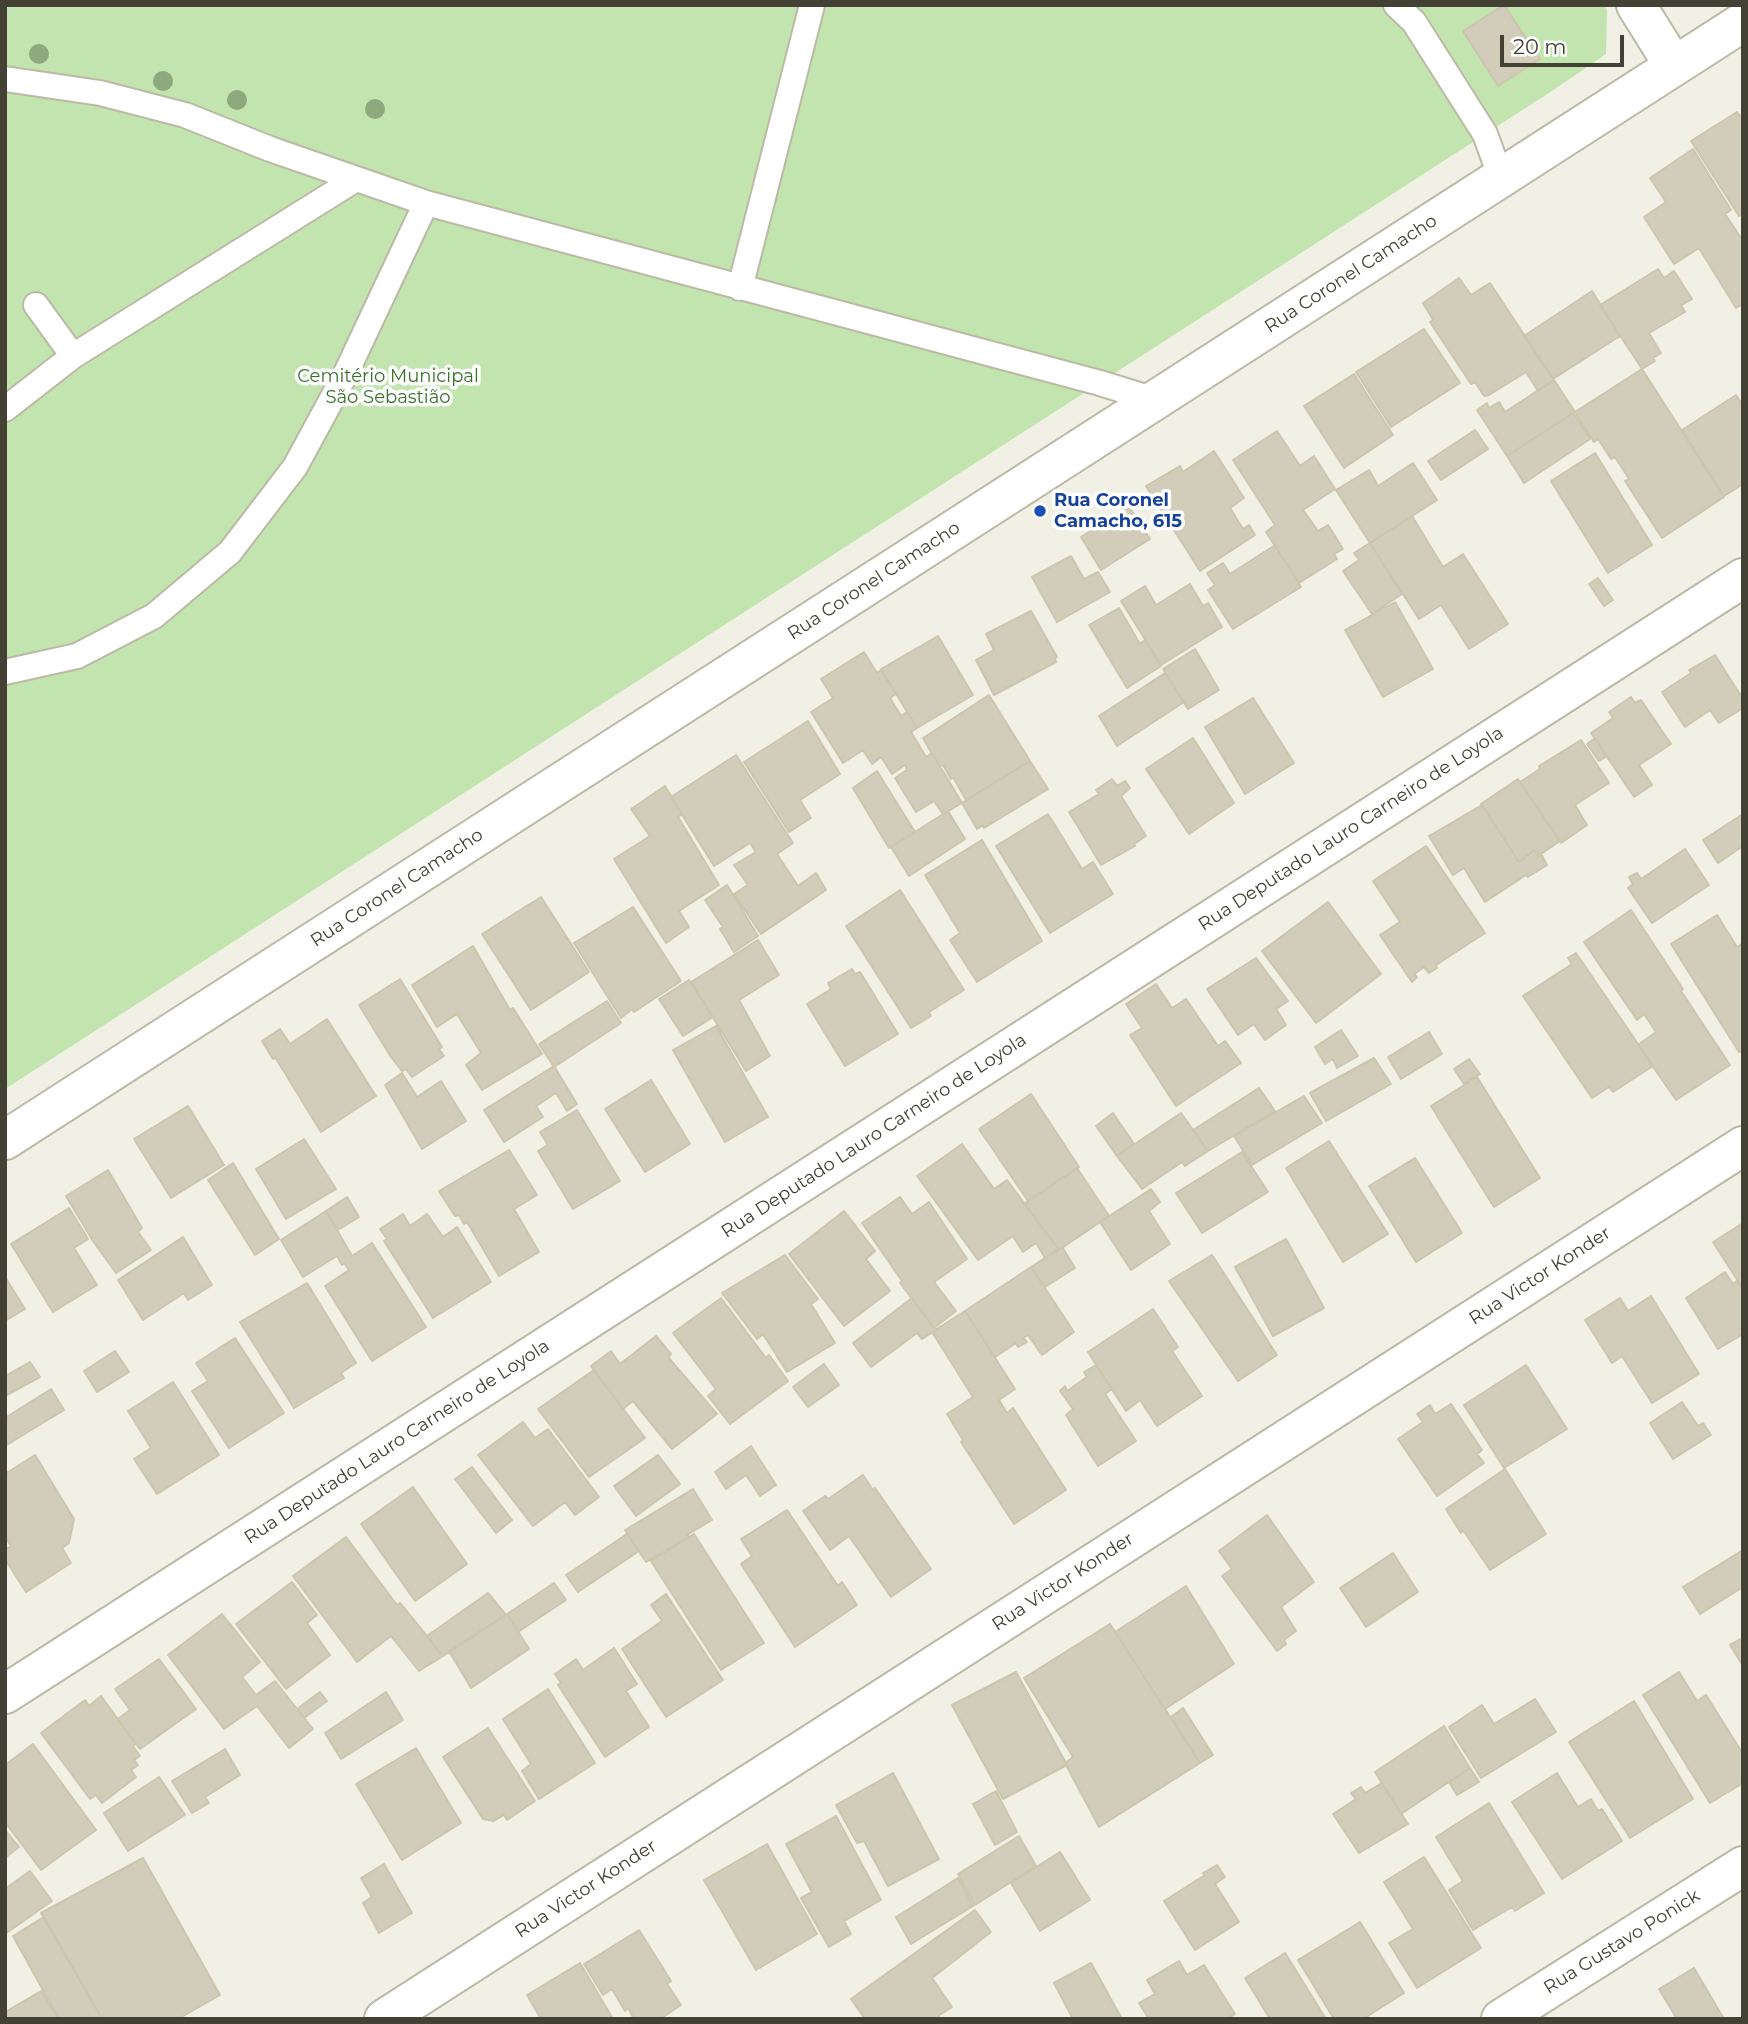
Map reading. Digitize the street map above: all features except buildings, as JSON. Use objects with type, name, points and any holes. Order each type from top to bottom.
[{"type":"street","points":[[1636,5],[1674,66]]},
{"type":"street","name":"Rua Coronel Camacho","points":[[5,1140],[1743,22]]},
{"type":"street","name":"Rua Deputado Lauro Carneiro de Loyola","points":[[5,1694],[1743,578]]},
{"type":"street","name":"Rua Victor Konder","points":[[384,2019],[1743,1146]]},
{"type":"street","name":"Rua Gustavo Ponick","points":[[1501,2019],[1743,1866]]},
{"type":"lane","points":[[740,288],[812,5]]},
{"type":"lane","points":[[1396,5],[1414,22],[1485,134],[1501,178]]},
{"type":"lane","points":[[5,79],[100,93],[185,116],[426,203],[1155,400]]},
{"type":"lane","points":[[5,409],[74,356],[356,179]]},
{"type":"lane","points":[[5,672],[77,656],[155,616],[230,552],[295,467],[345,373],[426,203]]},
{"type":"lane","points":[[36,305],[74,356]]},
{"type":"green space","name":"Cemitério Municipal São Sebastião","points":[[5,5],[1604,5],[1607,10],[1606,54],[1552,91],[5,1089]]},
{"type":"place","name":"Rua Coronel Camacho, 615","points":[[1040,511]]}]
